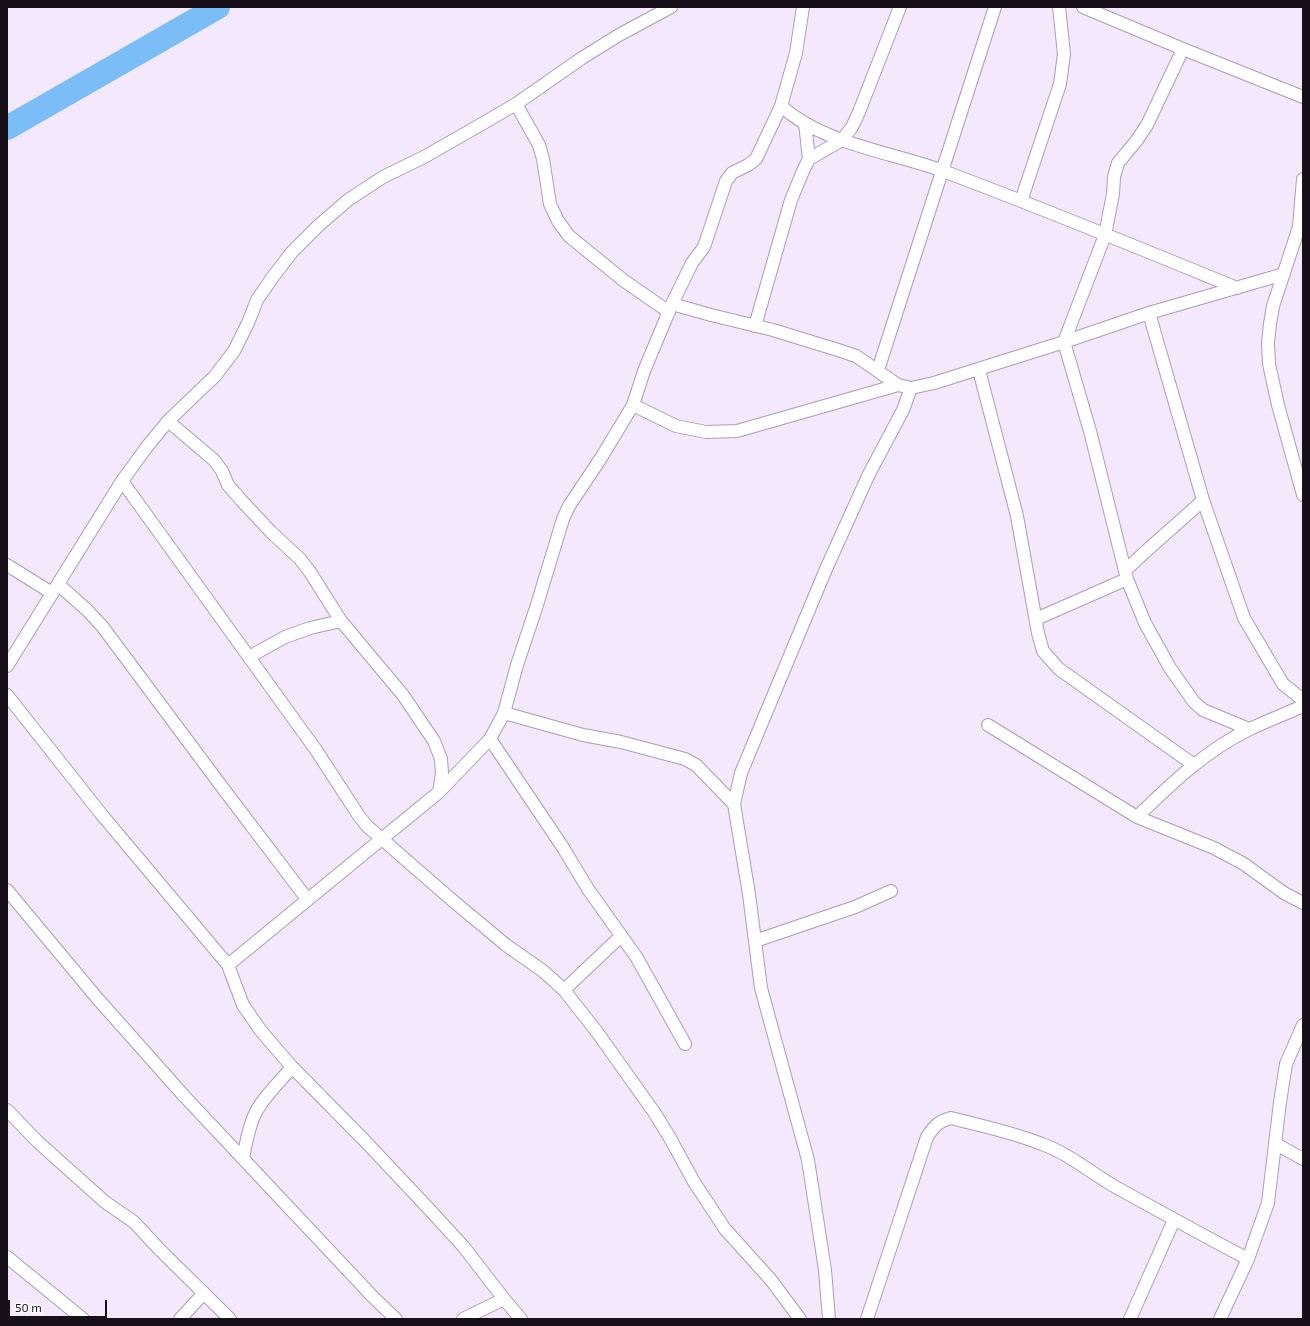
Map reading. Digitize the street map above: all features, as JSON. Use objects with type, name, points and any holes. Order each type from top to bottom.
[{"type":"street","points":[[7,666],[122,481],[168,421],[215,376],[234,351],[248,323],[257,300],[272,278],[292,252],[318,226],[348,200],[383,177],[424,157],[516,104],[594,50],[671,7]]},
{"type":"street","points":[[228,965],[307,899],[383,840],[439,792],[490,739],[504,713],[517,665],[563,519],[569,506],[632,405],[644,371],[670,308],[692,263],[704,247],[726,181],[732,173],[756,159],[781,106],[796,53],[803,7]]},
{"type":"street","points":[[809,159],[842,140],[852,127],[900,7]]},
{"type":"street","points":[[878,370],[995,7]]},
{"type":"street","points":[[1021,201],[1060,84],[1064,54],[1059,7]]},
{"type":"street","points":[[1083,7],[1303,98]]},
{"type":"street","points":[[1182,49],[1146,125],[1137,140],[1118,163],[1114,177],[1113,194],[1105,235],[1064,342],[1090,431],[1126,575],[1145,623],[1170,668],[1194,702],[1203,710],[1249,729]]},
{"type":"street","points":[[516,104],[539,145],[543,159],[550,204],[558,221],[569,236],[623,280],[670,308],[773,330],[856,356],[898,385],[911,388],[979,370],[1149,313],[1284,274]]},
{"type":"street","points":[[781,106],[805,123],[842,140],[942,171],[1021,201],[1237,288]]},
{"type":"street","points":[[755,326],[791,200],[809,159],[805,123]]},
{"type":"street","points":[[1303,179],[1301,226],[1273,306],[1268,343],[1269,364],[1283,426],[1303,492]]},
{"type":"street","points":[[1149,313],[1203,500],[1244,618],[1283,684],[1303,700]]},
{"type":"street","points":[[979,370],[1017,516],[1038,633],[1043,651],[1059,669],[1194,765]]},
{"type":"street","points":[[632,405],[676,426],[706,432],[737,431],[898,385]]},
{"type":"street","points":[[829,1319],[825,1270],[808,1160],[761,988],[734,804],[741,772],[826,569],[870,474],[903,410],[911,388]]},
{"type":"street","points":[[168,421],[214,460],[222,471],[228,485],[240,500],[300,559],[341,621],[403,695],[434,741],[440,759],[442,774],[439,792]]},
{"type":"street","points":[[122,481],[316,750],[367,826],[506,945],[543,971],[564,990],[597,1032],[654,1112],[694,1182],[725,1228],[771,1280],[800,1319]]},
{"type":"street","points":[[1036,619],[1126,575],[1153,544],[1181,521],[1203,500]]},
{"type":"street","points":[[7,565],[55,588],[87,610],[102,626],[307,899]]},
{"type":"street","points":[[249,657],[285,637],[310,628],[341,621]]},
{"type":"street","points":[[7,695],[102,815],[228,965],[243,1005],[261,1031],[292,1067],[364,1140],[463,1246],[521,1319]]},
{"type":"street","points":[[1137,816],[1194,765],[1249,729],[1303,706]]},
{"type":"street","points":[[504,713],[583,735],[621,742],[685,759],[696,765],[734,804]]},
{"type":"street","points":[[988,725],[1137,816],[1214,848],[1244,864],[1284,893],[1303,903]]},
{"type":"street","points":[[490,739],[562,846],[588,889],[637,958],[685,1044]]},
{"type":"street","points":[[7,890],[97,998],[185,1097],[373,1297],[396,1319]]},
{"type":"street","points":[[755,941],[855,907],[891,891]]},
{"type":"street","points":[[564,990],[621,936]]},
{"type":"street","points":[[1220,1319],[1248,1259],[1268,1203],[1286,1064],[1303,1025]]},
{"type":"street","points":[[242,1158],[254,1115],[263,1101],[292,1067]]},
{"type":"street","points":[[7,1110],[38,1142],[105,1202],[134,1222],[230,1319]]},
{"type":"street","points":[[867,1319],[927,1137],[935,1126],[942,1120],[951,1118],[1005,1131],[1043,1144],[1068,1157],[1174,1220],[1248,1259]]},
{"type":"street","points":[[1276,1144],[1303,1159]]},
{"type":"street","points":[[1130,1319],[1174,1220]]},
{"type":"street","points":[[7,1257],[83,1319]]},
{"type":"street","points":[[180,1319],[204,1293]]},
{"type":"street","points":[[463,1319],[504,1299]]},
{"type":"waterway","points":[[7,128],[218,7]]}]
